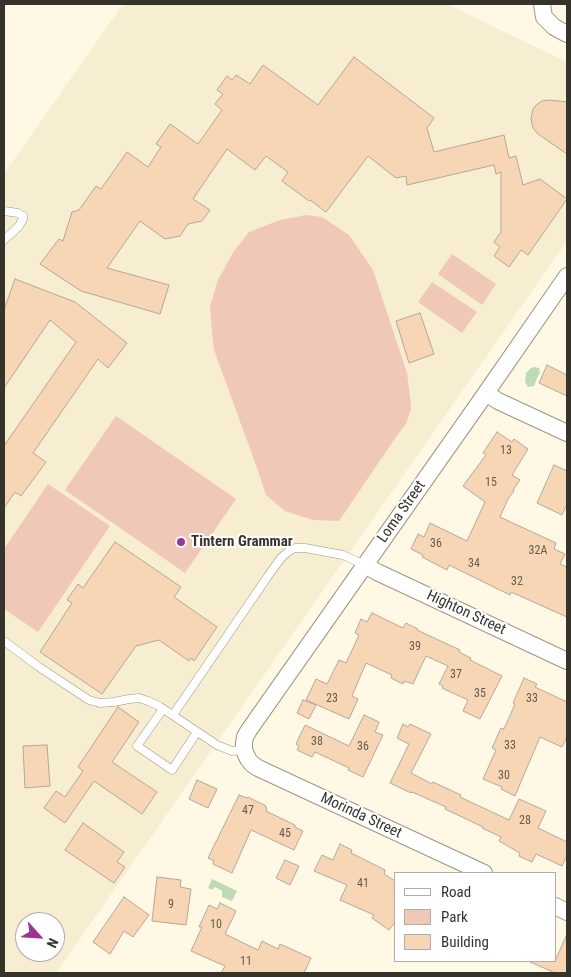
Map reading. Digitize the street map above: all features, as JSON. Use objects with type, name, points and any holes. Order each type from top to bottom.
[{"type":"street","points":[[543,10],[554,28],[567,34]]},
{"type":"street","name":"Loma Street","points":[[244,750],[245,737],[249,730],[567,276]]},
{"type":"street","points":[[486,393],[498,401],[567,433]]},
{"type":"street","name":"Highton Street","points":[[365,565],[567,661]]},
{"type":"street","name":"Morinda Street","points":[[244,750],[248,759],[258,768],[482,872]]},
{"type":"lane","points":[[4,211],[18,213],[23,216],[19,226],[4,240]]},
{"type":"lane","points":[[173,716],[268,576],[281,558],[289,551],[295,548],[305,548],[329,552],[348,557],[365,565]]},
{"type":"lane","points":[[4,641],[39,667],[90,700],[100,704],[139,698],[163,709],[220,746],[232,751],[244,750]]},
{"type":"lane","points":[[163,709],[137,746],[172,770],[198,732]]},
{"type":"shaded area","name":"Tintern Grammar","points":[[123,4],[447,4],[567,62],[567,241],[65,960],[65,912],[15,912],[15,962],[64,962],[56,973],[4,973],[4,174]]},
{"type":"shaded area","points":[[534,367],[539,368],[540,373],[534,386],[528,387],[525,382],[526,373]]},
{"type":"shaded area","points":[[212,879],[237,891],[232,901],[222,897],[222,891],[215,887],[212,890],[208,888]]},
{"type":"green space","points":[[306,215],[322,217],[349,235],[373,270],[407,373],[410,396],[411,409],[406,424],[339,521],[313,520],[285,511],[266,495],[214,350],[212,332],[210,306],[218,280],[234,251],[249,232],[280,220]]},
{"type":"green space","points":[[452,254],[496,284],[482,305],[438,274]]},
{"type":"green space","points":[[432,282],[477,312],[462,333],[418,302]]},
{"type":"green space","points":[[116,416],[236,499],[185,573],[65,490]]},
{"type":"green space","points":[[48,484],[110,526],[38,632],[4,609],[4,549]]},
{"type":"building","points":[[354,57],[434,118],[427,128],[434,152],[504,135],[509,158],[516,156],[523,185],[540,179],[567,199],[528,255],[521,250],[509,267],[494,256],[500,247],[494,242],[501,232],[501,172],[496,174],[494,165],[407,185],[406,176],[396,178],[368,156],[326,212],[282,181],[288,172],[266,156],[255,170],[227,149],[193,199],[210,210],[202,221],[188,224],[180,236],[165,239],[140,221],[107,268],[169,285],[160,314],[81,291],[40,264],[59,239],[63,241],[72,212],[79,210],[96,186],[101,189],[127,152],[148,167],[161,147],[156,144],[170,124],[198,144],[222,110],[215,104],[223,94],[217,90],[227,76],[232,80],[236,75],[250,84],[263,65],[318,105]]},
{"type":"building","points":[[542,101],[567,102],[567,154],[538,134],[533,128],[531,119],[533,109]]},
{"type":"building","points":[[15,279],[75,302],[127,343],[108,368],[98,359],[33,453],[46,462],[21,496],[15,492],[4,508],[4,446],[76,342],[50,320],[4,388],[4,310]]},
{"type":"building","points":[[420,313],[434,354],[409,363],[396,321]]},
{"type":"building","points":[[547,365],[567,375],[567,396],[539,383]]},
{"type":"building","points":[[497,432],[512,442],[514,439],[528,449],[512,475],[520,480],[508,499],[500,517],[556,543],[554,549],[565,554],[560,564],[567,567],[567,617],[511,592],[510,595],[449,565],[447,570],[411,549],[418,534],[424,537],[430,523],[467,541],[485,502],[463,486],[486,455],[483,453]]},
{"type":"building","points":[[554,465],[567,471],[567,504],[562,515],[537,503]]},
{"type":"building","points":[[115,542],[181,587],[174,597],[217,627],[194,661],[191,658],[189,661],[159,640],[136,646],[102,694],[40,652],[72,603],[67,600],[78,584],[83,588]]},
{"type":"building","points":[[372,613],[403,628],[406,623],[460,650],[459,652],[471,658],[470,660],[502,676],[480,719],[463,711],[468,700],[442,688],[443,686],[439,684],[448,666],[426,656],[413,684],[404,681],[403,684],[391,678],[392,675],[366,663],[352,696],[358,699],[349,719],[306,700],[316,679],[327,684],[339,660],[346,663],[359,635],[355,633],[361,619],[367,622]]},
{"type":"building","points":[[524,678],[537,684],[535,687],[567,702],[567,737],[562,747],[540,737],[515,796],[501,789],[502,787],[483,779],[496,750],[492,748],[501,728],[504,729]]},
{"type":"building","points":[[303,700],[316,705],[309,719],[297,713]]},
{"type":"building","points":[[118,707],[139,722],[112,762],[157,792],[142,814],[94,781],[65,823],[44,808],[56,791],[65,797],[83,771],[78,767]]},
{"type":"building","points":[[364,715],[379,722],[375,732],[383,735],[363,777],[348,770],[349,768],[315,752],[312,757],[297,750],[299,746],[296,744],[305,725],[349,746]]},
{"type":"building","points":[[403,724],[408,727],[410,724],[431,734],[411,773],[432,784],[433,782],[461,795],[460,797],[509,820],[519,799],[546,811],[538,828],[567,842],[567,855],[562,866],[536,854],[532,862],[519,856],[520,853],[499,841],[501,837],[445,809],[446,807],[390,783],[409,744],[397,738]]},
{"type":"building","points":[[47,745],[50,786],[25,788],[23,746]]},
{"type":"building","points":[[197,780],[217,789],[208,808],[189,799]]},
{"type":"building","points":[[239,795],[248,797],[266,806],[266,811],[303,831],[294,850],[251,830],[232,873],[213,864],[214,861],[208,858]]},
{"type":"building","points":[[83,823],[124,852],[117,862],[125,867],[114,883],[65,850]]},
{"type":"building","points":[[340,844],[352,850],[351,853],[385,870],[384,874],[394,880],[394,923],[389,930],[372,918],[374,915],[340,900],[347,885],[314,871],[322,855],[333,860]]},
{"type":"building","points":[[285,860],[299,866],[290,885],[276,878]]},
{"type":"building","points":[[157,877],[181,880],[180,887],[191,889],[186,925],[152,921]]},
{"type":"building","points":[[124,897],[149,915],[133,937],[124,931],[110,954],[93,942]]},
{"type":"building","points":[[220,903],[236,911],[225,934],[258,950],[262,941],[278,949],[280,944],[311,958],[304,973],[221,973],[225,966],[191,951],[209,905],[217,909]]},
{"type":"building","points":[[567,934],[567,973],[555,973],[530,962],[556,962]]},
{"type":"place","name":"Tintern Grammar","points":[[181,542]]}]
